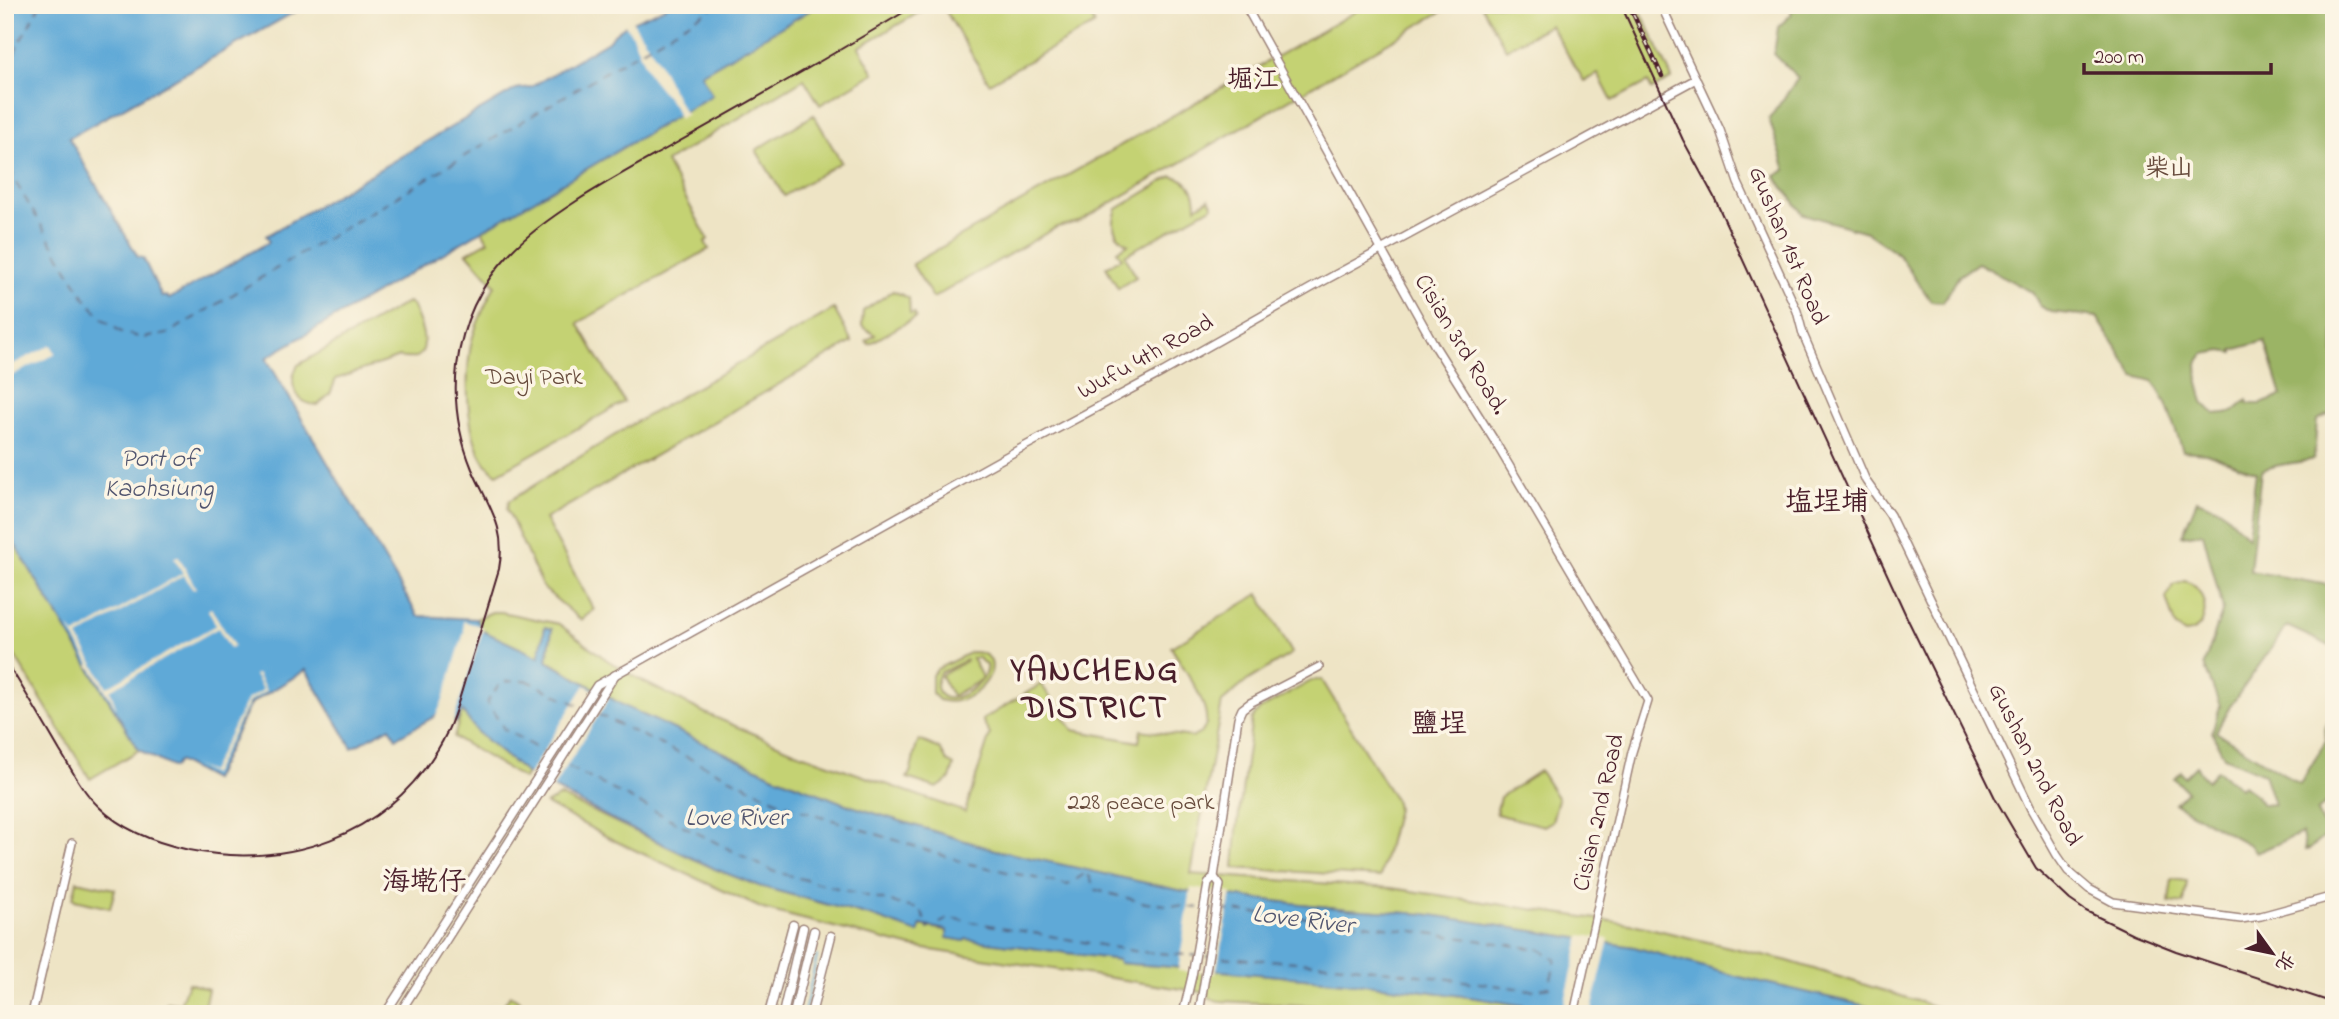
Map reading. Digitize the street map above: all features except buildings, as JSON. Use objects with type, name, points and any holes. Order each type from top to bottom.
[{"type":"main road","points":[[769,1014],[793,925]]},
{"type":"main road","points":[[783,1014],[803,928]]},
{"type":"main road","points":[[794,1014],[814,931]]},
{"type":"main road","points":[[811,1014],[831,936]]},
{"type":"street","name":"Cisian 3rd Road.","points":[[1245,5],[1435,346],[1648,701]]},
{"type":"street","name":"Gushan 1st Road","points":[[1661,5],[1720,130],[1738,183],[1797,311],[1803,334],[1841,426],[1867,481],[1880,500]]},
{"type":"street","name":"Wufu 4th Road","points":[[385,1014],[597,685],[1381,250],[1696,79]]},
{"type":"street","name":"Gushan 2nd Road","points":[[1880,500],[1905,544],[2031,808],[2057,855],[2078,881],[2100,897],[2121,904],[2235,919],[2262,916],[2334,896]]},
{"type":"street","points":[[1183,1014],[1207,890],[1214,877],[1238,718],[1242,709],[1319,667]]},
{"type":"street","name":"Wufu 4th Road","points":[[399,1014],[616,674]]},
{"type":"street","name":"Cisian 2nd Road","points":[[1574,1014],[1632,752],[1648,701]]},
{"type":"street","points":[[32,1014],[72,843]]},
{"type":"street","points":[[1199,1014],[1220,885],[1214,877]]},
{"type":"green space","points":[[819,5],[932,5],[859,47],[874,73],[820,105],[804,79],[666,162],[708,239],[705,242],[709,249],[578,323],[624,402],[497,474],[486,464],[478,449],[469,412],[468,372],[472,340],[495,285],[467,253],[488,241],[482,230],[712,95],[700,74]]},
{"type":"green space","points":[[942,5],[1084,5],[1095,24],[989,83]]},
{"type":"green space","points":[[1367,5],[1453,5],[1078,222],[1057,227],[933,298],[912,264]]},
{"type":"green space","points":[[1481,5],[1638,5],[1672,78],[1652,90],[1648,82],[1612,101],[1598,74],[1584,81],[1550,25],[1506,49]]},
{"type":"green space","name":"柴山","points":[[1792,5],[2334,5],[2334,412],[2317,420],[2314,459],[2261,471],[2250,571],[2334,586],[2334,648],[2287,626],[2229,708],[2216,732],[2300,784],[2326,741],[2325,727],[2334,711],[2334,794],[2317,812],[2327,835],[2310,849],[2305,850],[2302,833],[2256,853],[2250,845],[2175,804],[2187,791],[2174,778],[2181,771],[2185,777],[2196,766],[2207,781],[2217,770],[2240,788],[2243,785],[2256,795],[2263,805],[2274,804],[2264,774],[2224,757],[2212,732],[2220,706],[2204,665],[2223,609],[2203,533],[2182,536],[2197,500],[2221,509],[2248,537],[2256,472],[2206,453],[2183,451],[2165,401],[2153,381],[2134,376],[2097,317],[2051,312],[2040,306],[2032,292],[1978,263],[1959,276],[1943,302],[1931,301],[1898,254],[1866,232],[1803,214],[1775,176],[1786,170],[1769,119],[1798,78],[1774,54],[1778,27],[1791,15]],"holes":[[[2265,341],[2282,396],[2261,404],[2248,404],[2247,400],[2233,412],[2215,414],[2203,402],[2197,364],[2204,354],[2223,351],[2233,353],[2233,350]]]},
{"type":"green space","points":[[814,115],[841,162],[784,196],[756,150]]},
{"type":"green space","points":[[1172,176],[1190,186],[1195,195],[1196,207],[1209,199],[1213,206],[1125,255],[1136,277],[1118,288],[1106,267],[1122,258],[1117,251],[1128,244],[1119,237],[1115,229],[1117,209]]},
{"type":"green space","points":[[893,291],[909,298],[910,314],[914,313],[916,317],[869,344],[866,341],[875,335],[862,326],[863,311]]},
{"type":"green space","points":[[408,302],[419,322],[424,341],[419,355],[411,358],[399,357],[336,379],[330,394],[318,405],[310,404],[299,397],[293,385],[298,365]]},
{"type":"green space","name":"Dayi Park","points":[[834,309],[852,342],[545,519],[594,610],[581,620],[543,588],[507,509],[509,501],[636,422]]},
{"type":"green space","points":[[5,528],[139,750],[90,779],[5,640]]},
{"type":"green space","points":[[2185,581],[2199,591],[2205,608],[2200,624],[2185,633],[2175,626],[2166,598],[2174,585]]},
{"type":"green space","name":"228 peace park","points":[[1259,594],[1292,653],[1247,681],[1222,702],[1191,874],[1391,888],[1637,925],[1788,961],[1959,1014],[1890,1014],[1735,976],[1634,947],[1425,914],[1347,909],[1183,891],[995,850],[848,805],[772,775],[626,707],[547,660],[552,630],[545,627],[539,657],[483,631],[476,619],[492,612],[501,612],[559,624],[607,660],[705,713],[801,754],[965,812],[990,734],[982,720],[1041,684],[1073,730],[1139,742],[1141,730],[1192,737],[1202,731],[1206,722],[1205,709],[1171,647]]},
{"type":"green space","points":[[971,652],[984,655],[991,661],[987,680],[978,690],[967,698],[953,701],[939,700],[932,693],[932,675],[937,669]],"holes":[[[972,658],[978,658],[986,665],[982,678]],[[967,660],[941,676],[952,696],[981,680],[969,691],[952,698],[940,694],[937,686],[940,673]]]},
{"type":"green space","points":[[1313,680],[1322,680],[1396,802],[1397,809],[1380,877],[1234,868],[1252,718],[1259,710]]},
{"type":"green space","points":[[462,710],[478,733],[527,774],[524,779],[454,737]]},
{"type":"green space","points":[[919,740],[940,749],[947,761],[954,765],[950,779],[937,788],[907,778]]},
{"type":"green space","points":[[1540,771],[1558,799],[1552,821],[1544,826],[1496,814],[1500,797]]},
{"type":"green space","points":[[560,796],[715,869],[759,886],[918,932],[920,925],[948,931],[947,938],[1119,960],[1119,963],[1401,988],[1569,1014],[1372,1014],[1340,1007],[1219,1001],[1210,999],[1207,993],[912,947],[763,909],[613,840],[546,804]]},
{"type":"green space","points":[[2172,879],[2187,881],[2184,904],[2169,902]]},
{"type":"green space","points":[[77,881],[115,889],[110,908],[75,900],[73,898]]},
{"type":"green space","points":[[188,983],[208,989],[203,1014],[163,1014],[167,1002],[180,1004]]},
{"type":"green space","points":[[510,995],[541,1014],[509,1014],[501,1009]]},
{"type":"water","name":"Port of Kaohsiung","points":[[5,5],[307,5],[69,138],[138,257],[143,258],[162,297],[169,299],[269,242],[266,236],[516,89],[531,87],[608,41],[628,24],[669,5],[819,5],[701,74],[712,95],[266,358],[418,616],[476,619],[483,631],[539,657],[545,627],[552,629],[547,661],[626,707],[772,775],[848,805],[995,850],[1183,891],[1347,909],[1425,914],[1634,947],[1735,976],[1890,1014],[1569,1014],[1401,988],[1119,963],[1118,960],[947,938],[947,930],[921,925],[918,933],[873,917],[759,886],[715,869],[619,823],[527,774],[478,733],[462,711],[456,722],[441,713],[396,738],[390,727],[352,748],[306,670],[250,704],[213,780],[178,761],[173,768],[139,750],[5,528]]},
{"type":"pier","points":[[631,19],[656,57],[687,114],[679,119],[673,105],[650,76],[624,23]]},
{"type":"pier","points":[[51,345],[56,354],[5,379],[5,368]]},
{"type":"pier","points":[[178,556],[196,588],[193,589],[184,575],[78,637],[107,687],[216,625],[208,610],[211,608],[234,646],[230,648],[218,628],[110,690],[117,709],[88,666],[90,664],[67,625],[75,635],[183,573],[174,558]]},
{"type":"pier","points":[[463,621],[484,627],[453,723],[441,717],[435,718],[464,632]]},
{"type":"pier","points":[[257,674],[266,691],[249,702],[212,775],[193,765],[210,772],[247,700],[263,690],[254,675]]},
{"type":"pier","points":[[585,685],[609,699],[551,791],[527,777]]},
{"type":"pier","points":[[1191,888],[1232,893],[1216,974],[1178,971]]},
{"type":"pier","points":[[1581,935],[1609,939],[1591,1014],[1562,1014]]},
{"type":"waterway","points":[[804,1014],[817,956]]},
{"type":"ferry route","points":[[5,85],[16,49],[40,5]]},
{"type":"ferry route","points":[[5,153],[16,183],[85,298],[103,319],[121,332],[142,338],[167,334],[717,5]]},
{"type":"ferry route","points":[[526,680],[789,806],[970,864],[1068,885],[1087,872],[1096,890],[1146,903],[1351,922],[1539,949],[1556,959],[1549,987],[1531,990],[1345,965],[1139,952],[950,918],[928,929],[921,910],[772,871],[574,770],[504,729],[487,702],[501,682],[526,680]]},
{"type":"tram line","points":[[5,659],[87,794],[119,823],[153,840],[189,850],[226,855],[262,855],[297,850],[330,840],[362,825],[390,805],[416,779],[447,733],[499,569],[501,554],[498,529],[467,457],[460,432],[456,392],[457,366],[463,335],[474,305],[490,278],[525,238],[583,197],[916,5]]},
{"type":"tram line","points":[[1621,5],[1683,140],[1714,197],[1909,622],[1996,800],[2036,868],[2086,911],[2133,934],[2176,951],[2334,1003]]},
{"type":"railway","points":[[1629,5],[1662,76]]},
{"type":"district","name":"堀江","points":[[1253,81]]},
{"type":"district","name":"塩埕埔","points":[[1827,503]]},
{"type":"district","name":"YANCHENG DISTRICT","points":[[1095,690]]},
{"type":"district","name":"鹽埕","points":[[1439,725]]},
{"type":"district","name":"海墘仔","points":[[424,883]]},
{"type":"water label","name":"Love River","points":[[736,819]]},
{"type":"water label","name":"Love River","points":[[1303,921]]}]
